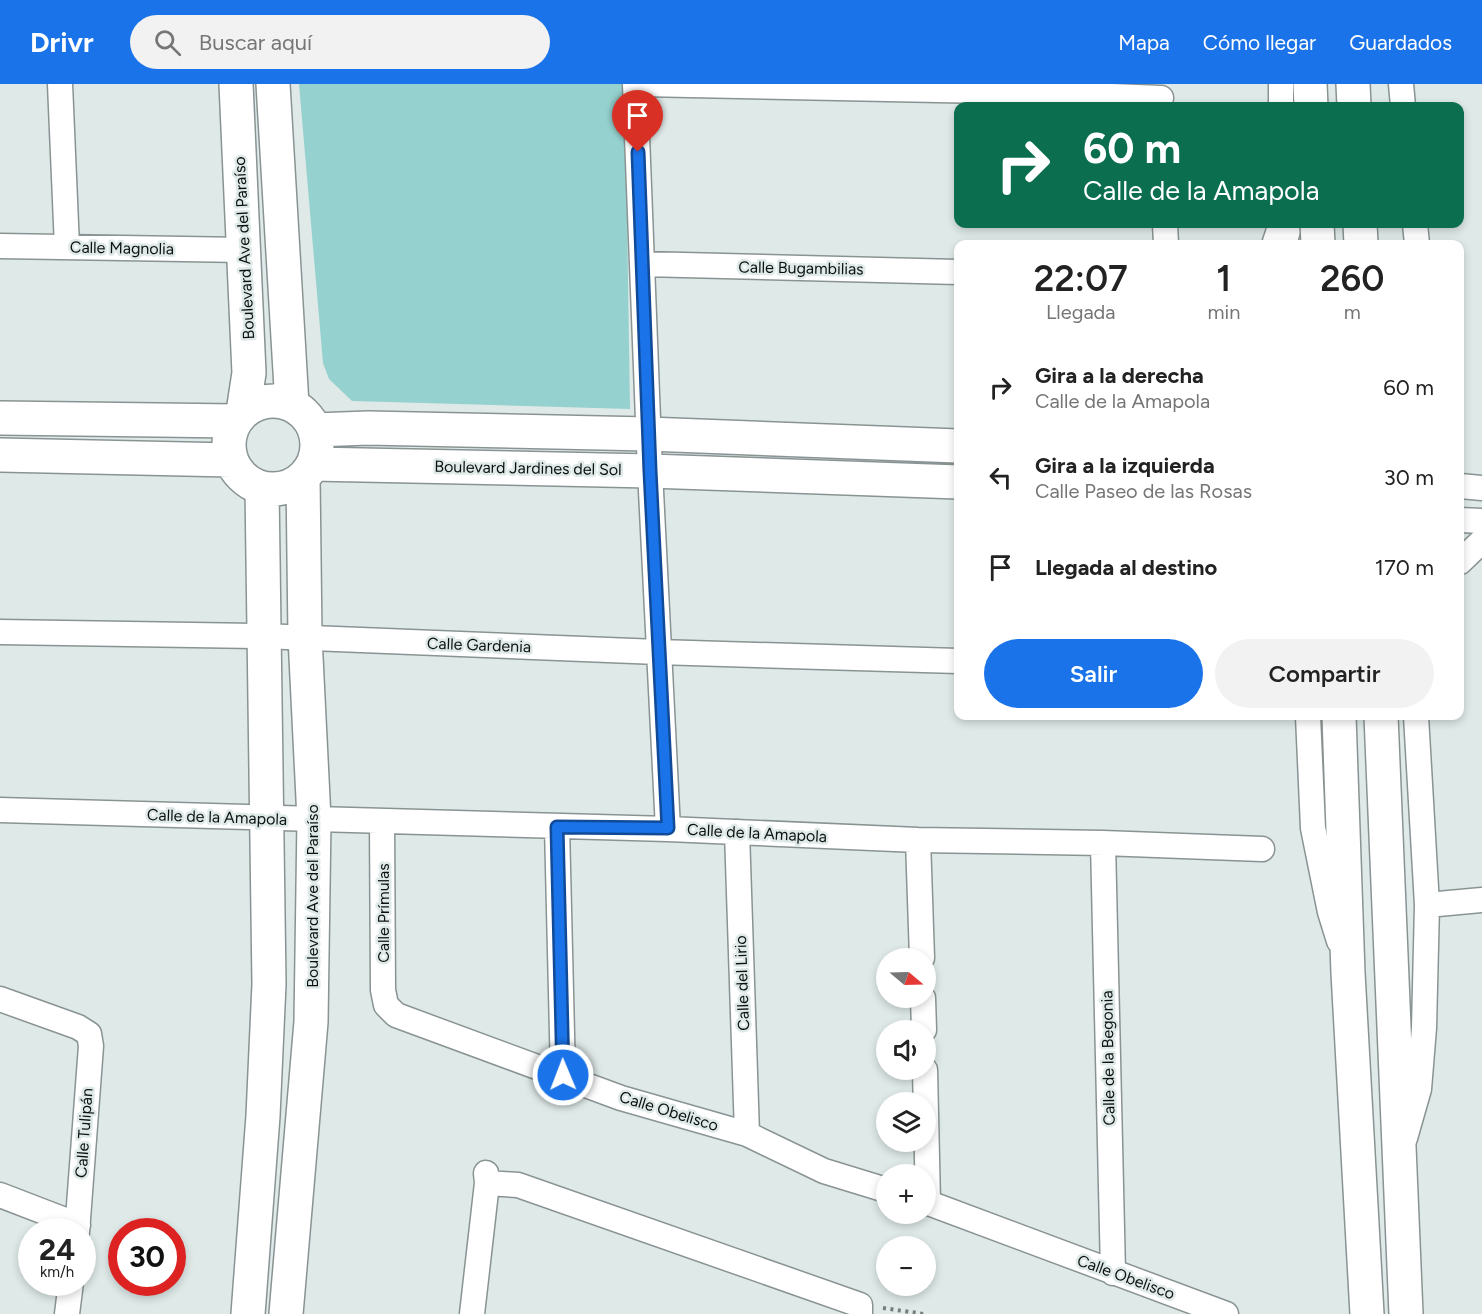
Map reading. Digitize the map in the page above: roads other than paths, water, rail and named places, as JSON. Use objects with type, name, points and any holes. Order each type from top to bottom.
[{"type":"street","points":[[60,84],[67,247]]},
{"type":"street","name":"Boulevard Ave del Paraíso","points":[[236,84],[249,373],[240,416]]},
{"type":"street","points":[[273,84],[292,405]]},
{"type":"street","points":[[636,84],[648,434],[668,828]]},
{"type":"street","points":[[641,84],[988,88],[1161,96]]},
{"type":"street","points":[[1281,84],[1281,102]]},
{"type":"street","points":[[1310,84],[1311,102]]},
{"type":"street","points":[[1353,84],[1354,102]]},
{"type":"street","points":[[1401,84],[1403,102]]},
{"type":"street","name":"Calle Magnolia","points":[[0,246],[244,250]]},
{"type":"street","name":"Calle Bugambilias","points":[[642,264],[954,272]]},
{"type":"street","points":[[275,400],[292,405],[306,415],[315,430],[317,447],[308,471],[284,488],[262,488],[249,482],[238,472],[231,460],[229,440],[240,416],[259,403],[275,400]]},
{"type":"street","points":[[0,418],[240,416]]},
{"type":"street","points":[[315,430],[368,428],[648,434],[954,446]]},
{"type":"street","points":[[0,455],[231,460]]},
{"type":"street","name":"Boulevard Ave del Paraíso","points":[[286,1314],[311,1022],[314,819],[304,637],[308,471]]},
{"type":"street","name":"Boulevard Jardines del Sol","points":[[308,471],[650,471],[954,482]]},
{"type":"street","points":[[1464,486],[1482,488]]},
{"type":"street","points":[[248,1314],[267,1032],[269,817],[262,636],[262,488]]},
{"type":"street","points":[[1464,520],[1482,521]]},
{"type":"street","points":[[1464,558],[1482,541]]},
{"type":"street","name":"Calle Gardenia","points":[[0,632],[304,637],[658,652],[954,660]]},
{"type":"street","points":[[1308,720],[1313,828],[1330,912],[1348,973]]},
{"type":"street","points":[[1339,720],[1348,973],[1367,1314]]},
{"type":"street","points":[[1382,720],[1406,1314]]},
{"type":"street","points":[[1400,1158],[1419,1089],[1424,1028],[1427,905],[1416,720]]},
{"type":"street","name":"Calle de la Amapola","points":[[0,810],[557,827],[668,828],[918,840],[1103,843],[1262,849]]},
{"type":"street","name":"Calle Prímulas","points":[[382,822],[383,990],[386,1005]]},
{"type":"street","points":[[557,827],[563,1075]]},
{"type":"street","name":"Calle del Lirio","points":[[737,832],[747,1134]]},
{"type":"street","points":[[918,840],[922,948]]},
{"type":"street","name":"Calle de la Begonia","points":[[1103,843],[1113,1273]]},
{"type":"street","points":[[1427,905],[1482,900]]},
{"type":"street","name":"Calle Tulipán","points":[[0,999],[78,1027],[89,1034],[91,1046],[79,1218]]},
{"type":"street","name":"Calle Obelisco","points":[[386,1005],[396,1015],[621,1098],[747,1134],[824,1171],[876,1187]]},
{"type":"street","points":[[925,1080],[926,1164]]},
{"type":"street","points":[[472,1314],[487,1178],[518,1185],[860,1310]]},
{"type":"street","points":[[0,1195],[54,1218]]},
{"type":"street","name":"Calle Obelisco","points":[[936,1205],[1226,1314]]},
{"type":"street","points":[[67,1314],[69,1296]]}]
